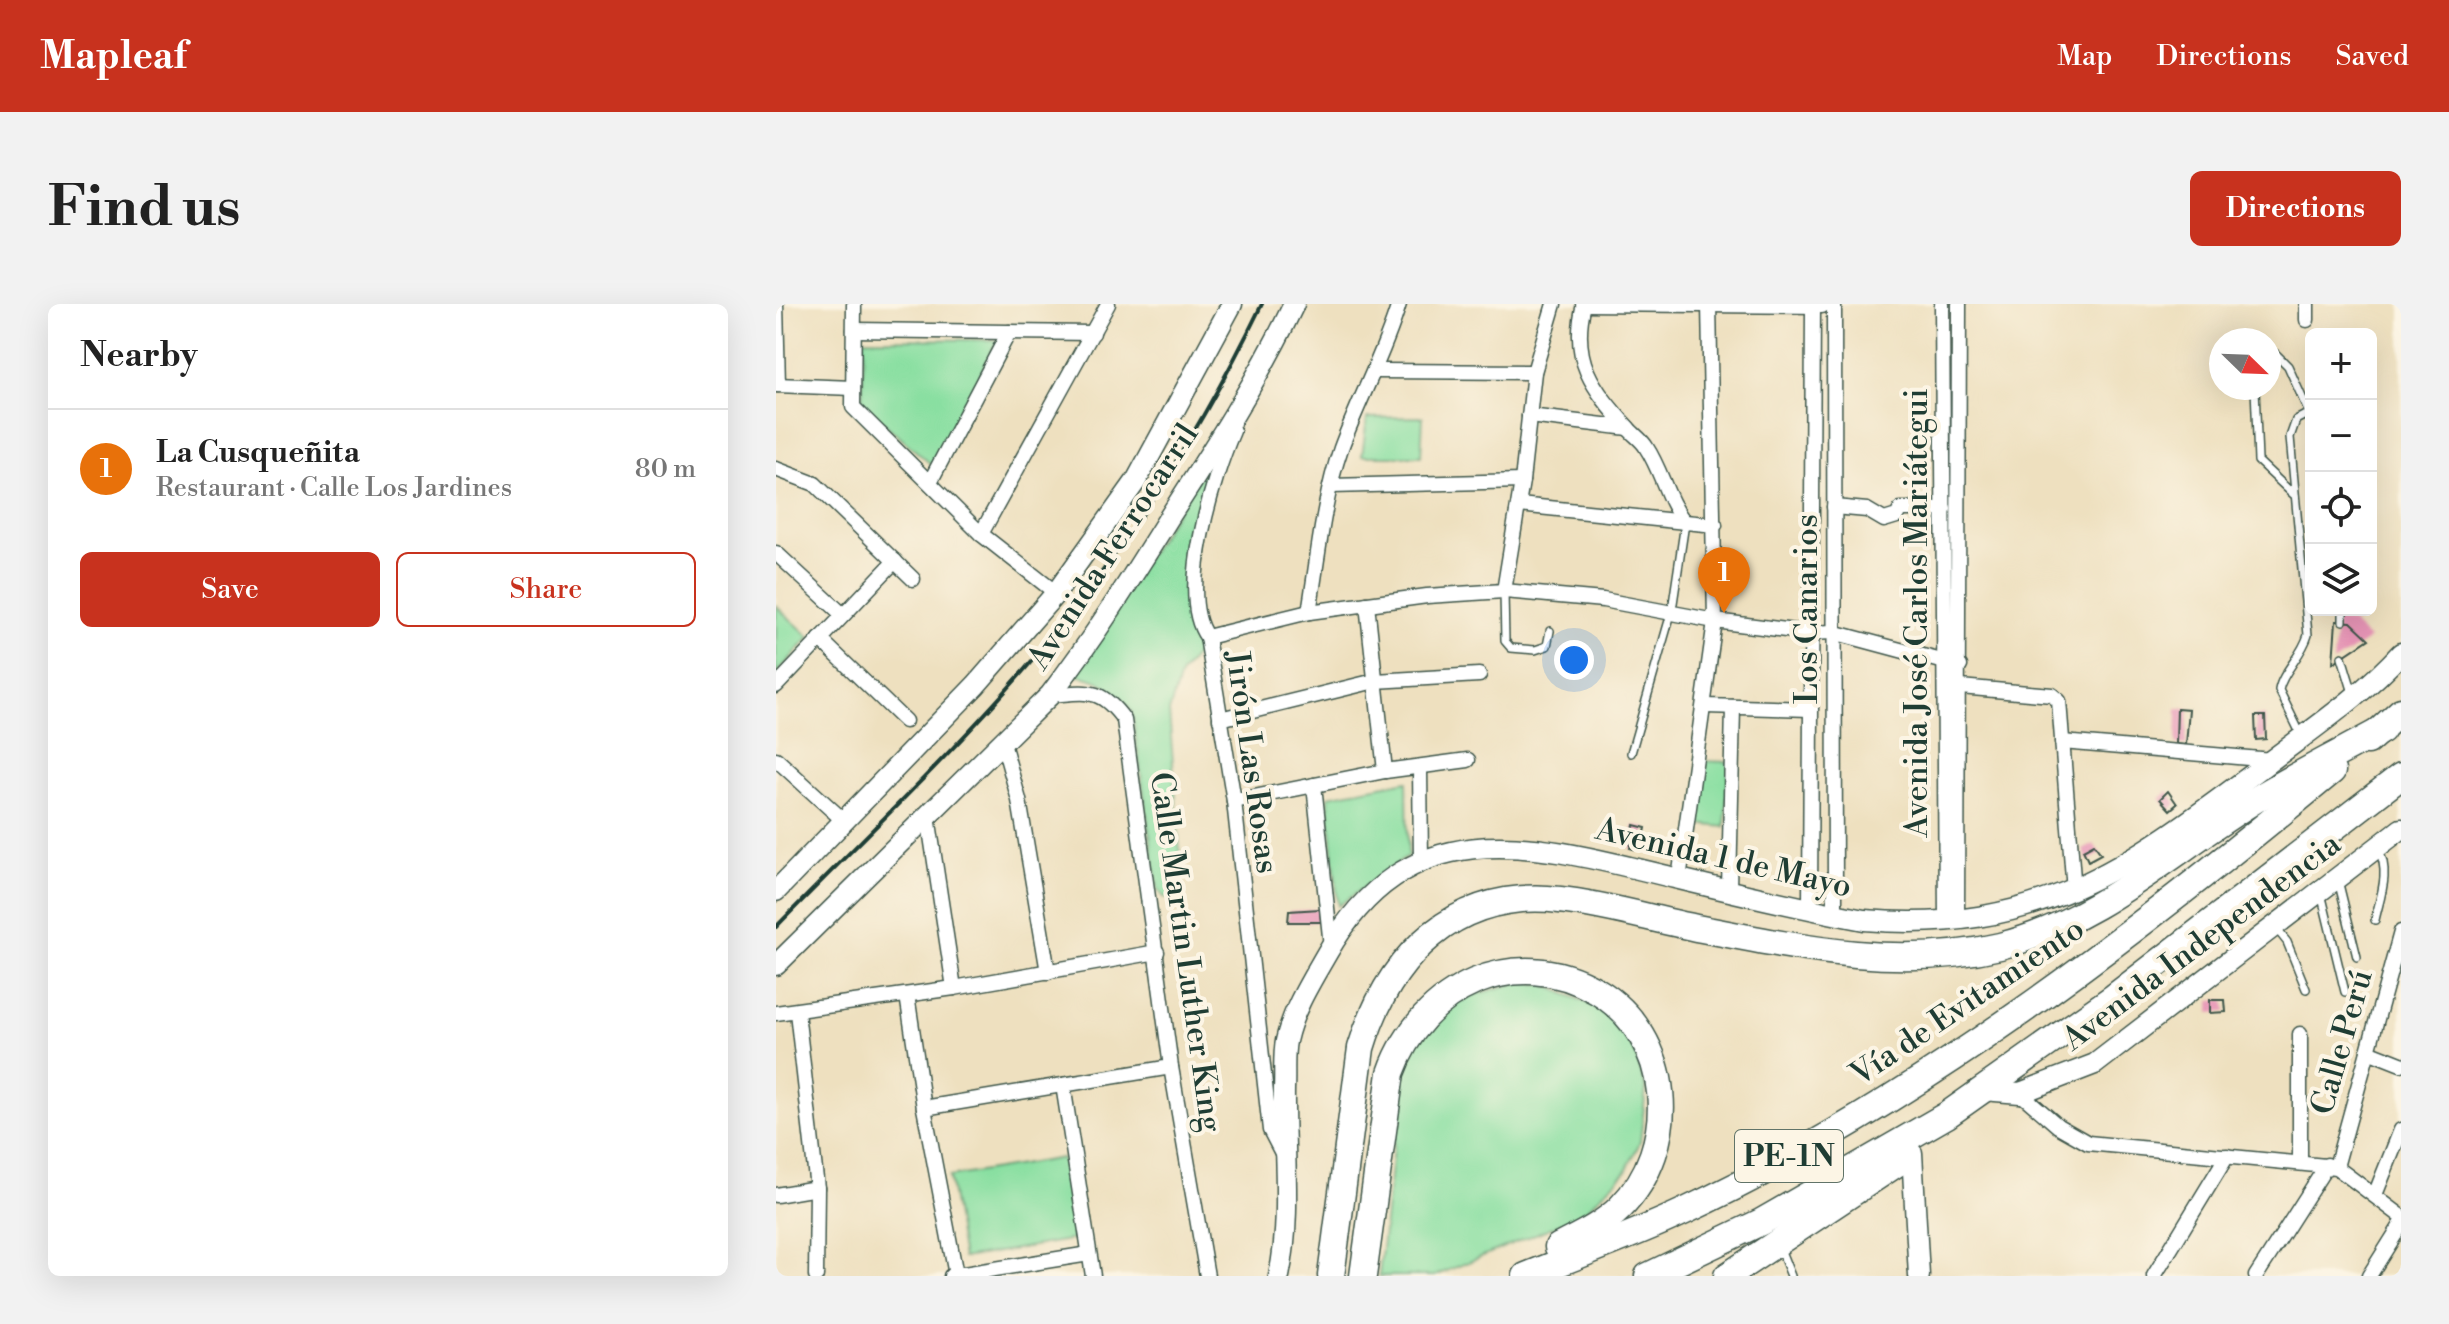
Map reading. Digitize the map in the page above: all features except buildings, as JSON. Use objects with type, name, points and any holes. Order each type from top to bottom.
[{"type":"highway","name":"Vía de Evitamiento","points":[[1524,1276],[1682,1212],[1892,1097],[2085,964],[2274,820],[2401,711]]},
{"type":"highway","points":[[1332,1266],[1361,1048],[1370,1021],[1384,987],[1409,956],[1430,935],[1458,918],[1484,906],[1557,899],[1719,933],[1877,958],[1996,947],[2037,936],[2099,905],[2255,800],[2382,730]]},
{"type":"highway","name":"PE-1N","points":[[1648,1276],[1761,1222],[1947,1115],[2114,997],[2401,776]]},
{"type":"highway","points":[[1364,1268],[1391,1073],[1410,1031],[1429,1010],[1473,982],[1504,973],[1545,974],[1569,978],[1597,991],[1629,1020],[1653,1060],[1663,1104],[1655,1151],[1633,1193],[1618,1210],[1552,1249],[1524,1276]]},
{"type":"highway","points":[[1727,1276],[1912,1153],[1947,1115]]},
{"type":"main road","name":"Avenida Ferrocarril","points":[[776,891],[976,685],[1056,593],[1136,481],[1232,304]]},
{"type":"main road","name":"Avenida Ferrocarril","points":[[776,965],[1050,695],[1086,649],[1252,384],[1294,304]]},
{"type":"main road","name":"Avenida 1 de Mayo","points":[[1279,1276],[1286,1243],[1283,1155],[1285,1043],[1298,1004],[1349,918],[1372,894],[1421,862],[1440,854],[1502,846],[1565,850],[1810,909],[1887,922],[1951,921],[2024,908],[2074,891],[2162,839],[2302,737],[2401,653]]},
{"type":"main road","name":"Avenida Independencia","points":[[1983,1090],[2020,1093],[2095,1064],[2401,829]]},
{"type":"main road","points":[[1912,1153],[1919,1276]]},
{"type":"street","points":[[776,304],[777,385],[853,388]]},
{"type":"street","points":[[854,304],[853,407],[981,534],[1056,593]]},
{"type":"street","points":[[981,534],[1108,304]]},
{"type":"street","points":[[1309,612],[1331,486],[1341,448],[1377,371],[1399,304]]},
{"type":"street","points":[[1504,591],[1519,505],[1534,372],[1554,304]]},
{"type":"street","points":[[1685,523],[1675,511],[1645,446],[1592,383],[1579,356],[1577,331],[1584,304],[1834,305]]},
{"type":"street","points":[[1679,879],[1706,706],[1715,621],[1709,304]]},
{"type":"street","name":"Avenida José Carlos Mariátegui","points":[[1942,304],[1944,509],[1952,665],[1960,687],[1951,921]]},
{"type":"street","name":"Avenida José Carlos Mariátegui","points":[[1951,921],[1959,304]]},
{"type":"street","points":[[2307,304],[2307,320]]},
{"type":"street","points":[[1810,909],[1813,305]]},
{"type":"street","name":"Los Canarios","points":[[1834,305],[1835,914]]},
{"type":"street","points":[[854,330],[1093,333]]},
{"type":"street","points":[[930,482],[1009,332]]},
{"type":"street","points":[[1377,371],[1534,372]]},
{"type":"street","name":"Jirón Las Rosas","points":[[1252,384],[1208,494],[1199,544],[1198,620],[1207,637],[1234,801],[1270,1130],[1283,1155]]},
{"type":"street","points":[[1529,416],[1628,428]]},
{"type":"street","points":[[776,469],[815,484],[913,579]]},
{"type":"street","points":[[1812,479],[1834,480]]},
{"type":"street","points":[[1331,486],[1522,481]]},
{"type":"street","points":[[1519,505],[1715,525]]},
{"type":"street","points":[[1834,507],[1867,510],[1884,520],[1891,519],[1901,509],[1944,509]]},
{"type":"street","points":[[776,553],[843,615]]},
{"type":"street","points":[[776,686],[895,561]]},
{"type":"street","points":[[1207,637],[1309,612],[1504,591],[1672,610],[1715,621],[1810,633],[1833,632],[1952,665]]},
{"type":"street","points":[[1367,604],[1385,771]]},
{"type":"street","points":[[820,639],[905,721]]},
{"type":"street","points":[[1220,719],[1375,681],[1479,675]]},
{"type":"street","points":[[1960,687],[2052,695],[2059,701],[2074,891]]},
{"type":"street","name":"Calle Martin Luther King","points":[[1050,695],[1085,692],[1108,698],[1124,720],[1171,1067],[1207,1276]]},
{"type":"street","points":[[1706,706],[1810,709]]},
{"type":"street","points":[[1729,889],[1733,707]]},
{"type":"street","points":[[2062,742],[2272,760]]},
{"type":"street","points":[[1003,743],[1019,800],[1048,972]]},
{"type":"street","points":[[776,759],[844,821]]},
{"type":"street","points":[[1234,801],[1385,771],[1468,760]]},
{"type":"street","points":[[1420,767],[1421,862]]},
{"type":"street","points":[[1314,785],[1331,946]]},
{"type":"street","points":[[928,816],[954,988]]},
{"type":"street","name":"Calle Perú","points":[[2256,1276],[2331,1166],[2368,1051],[2401,932]]},
{"type":"street","points":[[776,1013],[954,988],[1157,952]]},
{"type":"street","points":[[907,995],[954,1276],[1089,1254]]},
{"type":"street","points":[[797,1012],[817,1188],[816,1276]]},
{"type":"street","points":[[2300,1034],[2300,1163]]},
{"type":"street","points":[[2368,1051],[2401,1064]]},
{"type":"street","points":[[924,1108],[1171,1067]]},
{"type":"street","points":[[1063,1085],[1093,1276]]},
{"type":"street","points":[[2020,1093],[2058,1126],[2088,1143],[2331,1166],[2401,1216]]},
{"type":"street","points":[[2375,1195],[2401,1130]]},
{"type":"street","points":[[2154,1276],[2227,1156]]},
{"type":"street","points":[[776,1195],[817,1188]]},
{"type":"street","points":[[2369,1276],[2401,1225]]},
{"type":"lane","points":[[2281,359],[2288,366],[2305,402]]},
{"type":"lane","points":[[2255,400],[2258,461],[2293,494]]},
{"type":"lane","points":[[2302,737],[2279,690],[2280,682],[2303,653],[2308,635],[2301,527],[2293,494],[2290,437],[2296,420],[2305,415]]},
{"type":"lane","points":[[1631,753],[1672,610],[1685,523]]},
{"type":"lane","points":[[1504,591],[1505,641],[1511,648],[1535,650],[1547,646],[1550,631]]},
{"type":"lane","points":[[2343,616],[2343,621]]},
{"type":"lane","points":[[2342,657],[2354,695]]},
{"type":"lane","points":[[2375,920],[2385,872],[2385,861],[2377,847]]},
{"type":"lane","points":[[2338,878],[2357,957]]},
{"type":"lane","points":[[2321,891],[2345,992]]},
{"type":"lane","points":[[2275,927],[2287,942],[2306,989]]},
{"type":"lane","points":[[1778,1244],[1791,1276]]},
{"type":"green space","points":[[864,339],[997,340],[934,467],[862,404]]},
{"type":"green space","points":[[1423,417],[1421,456],[1362,456],[1367,418]]},
{"type":"green space","points":[[1231,427],[1197,512],[1192,586],[1199,651],[1180,675],[1169,712],[1183,892],[1180,896],[1165,898],[1158,890],[1132,713],[1121,698],[1106,686],[1089,678],[1070,676]]},
{"type":"green space","points":[[776,606],[810,637],[776,674]]},
{"type":"green space","points":[[1700,761],[1729,762],[1725,827],[1695,824]]},
{"type":"green space","points":[[1407,781],[1408,856],[1338,906],[1328,796]]},
{"type":"green space","points":[[1520,982],[1545,985],[1590,1004],[1609,1016],[1634,1049],[1646,1088],[1640,1142],[1626,1171],[1581,1215],[1435,1276],[1379,1276],[1401,1077],[1417,1042],[1455,1000]]},
{"type":"green space","points":[[1062,1158],[1075,1239],[963,1258],[949,1177]]},
{"type":"railway","points":[[776,927],[965,735],[1060,627],[1125,540],[1184,448],[1262,304]]},
{"type":"place","name":"La Cusqueñita","points":[[1724,613]]}]
